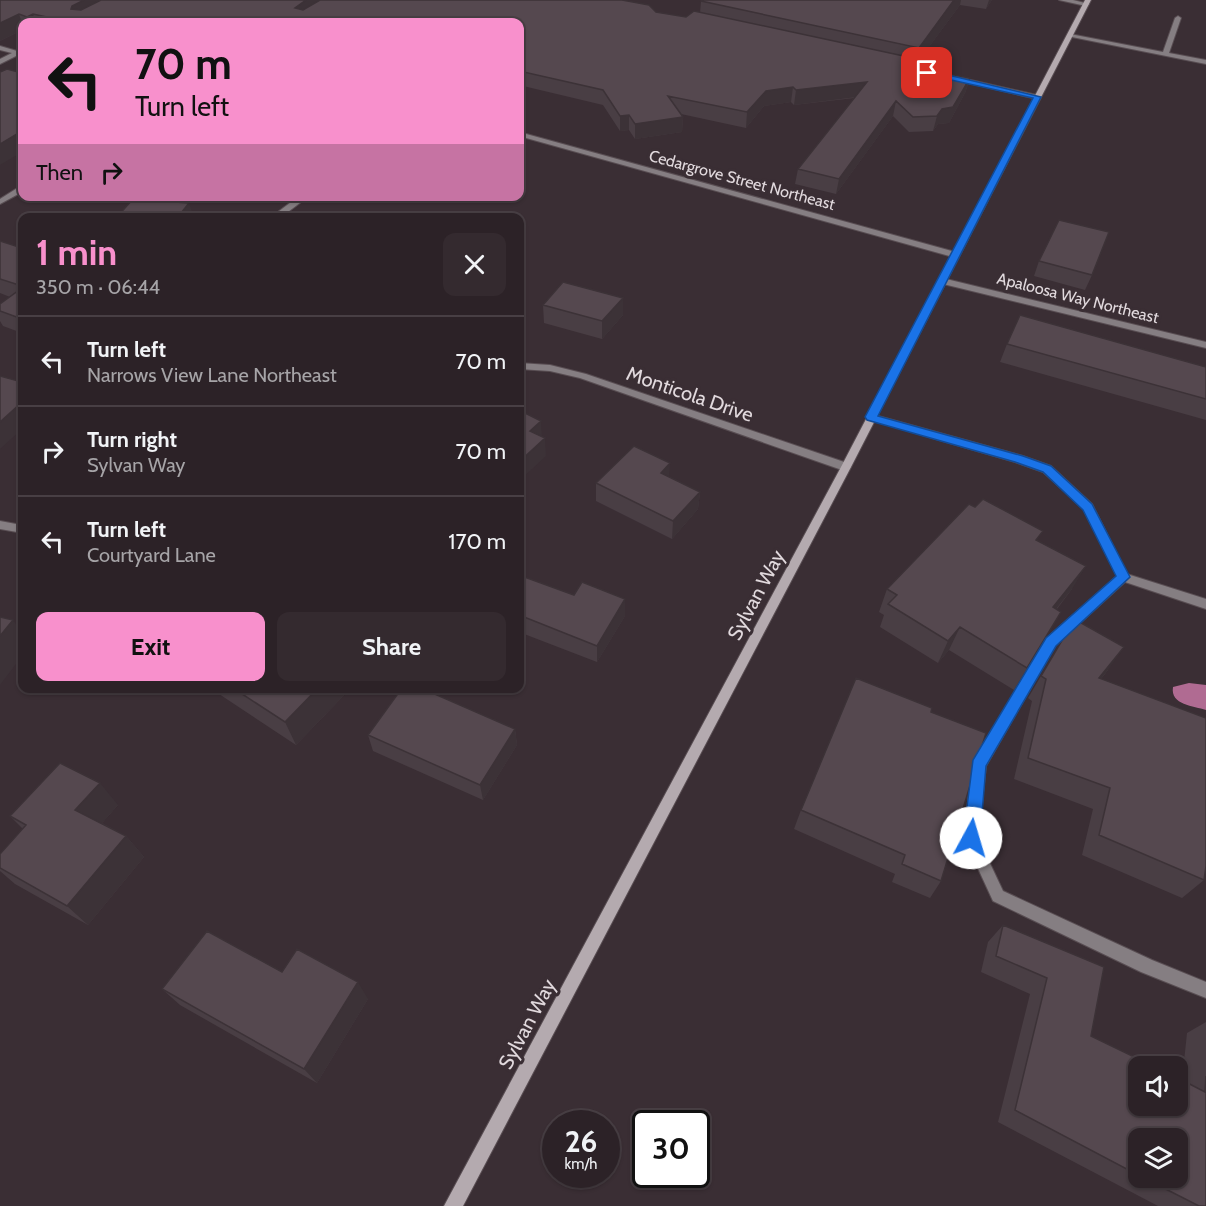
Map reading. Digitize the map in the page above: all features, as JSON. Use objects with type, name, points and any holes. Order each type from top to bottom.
[{"type":"main road","name":"Sylvan Way","points":[[453,1206],[846,467],[1087,2]]},
{"type":"street","points":[[1062,0],[1087,2]]},
{"type":"street","points":[[1165,54],[1178,18]]},
{"type":"street","points":[[1070,36],[1206,62]]},
{"type":"street","points":[[0,48],[18,52]]},
{"type":"street","points":[[0,62],[18,54]]},
{"type":"street","points":[[949,78],[1037,97]]},
{"type":"street","name":"Cedargrove Street Northeast","points":[[524,135],[956,255]]},
{"type":"street","points":[[0,202],[18,191]]},
{"type":"street","points":[[281,213],[298,201]]},
{"type":"street","name":"Apaloosa Way Northeast","points":[[942,281],[1206,345]]},
{"type":"street","name":"Monticola Drive","points":[[524,366],[550,368],[583,376],[846,467]]},
{"type":"street","points":[[871,417],[1047,469],[1088,507],[1123,577],[1206,604]]},
{"type":"street","points":[[0,525],[18,528]]},
{"type":"street","points":[[1123,577],[1051,642],[979,765],[971,838],[998,896],[1147,966],[1206,990]]},
{"type":"shaded area","points":[[1189,683],[1206,685],[1206,710],[1184,704],[1175,698],[1173,687]]},
{"type":"building","points":[[0,0],[84,0],[72,6],[71,9],[81,10],[101,0],[306,0],[295,8],[303,10],[320,0],[622,0],[649,5],[656,12],[686,17],[694,11],[913,58],[907,66],[970,78],[953,107],[942,109],[937,116],[913,117],[896,101],[839,179],[798,169],[867,82],[766,91],[747,112],[668,96],[683,117],[635,124],[629,115],[620,116],[603,90],[524,72],[524,18],[52,18],[33,14],[27,17],[19,14],[0,23]]},
{"type":"building","points":[[702,0],[954,0],[919,48]]},
{"type":"building","points":[[7,69],[18,72],[18,133],[0,144],[0,72]]},
{"type":"building","points":[[131,201],[189,203],[181,213],[120,213]]},
{"type":"building","points":[[1059,220],[1109,232],[1092,275],[1039,261]]},
{"type":"building","points":[[0,241],[18,247],[18,285],[0,279]]},
{"type":"building","points":[[563,282],[623,298],[602,321],[543,305]]},
{"type":"building","points":[[18,291],[18,318],[0,311],[0,304]]},
{"type":"building","points":[[1020,315],[1206,367],[1206,399],[1007,344]]},
{"type":"building","points":[[0,376],[18,381],[18,406],[0,422]]},
{"type":"building","points":[[524,412],[541,421],[530,431],[545,438],[524,457]]},
{"type":"building","points":[[634,446],[670,463],[661,473],[700,492],[673,521],[596,483]]},
{"type":"building","points":[[983,499],[1043,531],[1036,540],[1086,566],[1053,607],[1061,612],[1027,668],[960,627],[948,641],[888,604],[897,595],[887,589],[969,504],[975,507]]},
{"type":"building","points":[[524,577],[574,595],[582,582],[625,599],[597,646],[524,617]]},
{"type":"building","points":[[0,617],[13,620],[0,636]]},
{"type":"building","points":[[1076,620],[1124,647],[1099,678],[1206,718],[1206,866],[1204,880],[1099,835],[1110,788],[1028,758],[1046,679],[1041,676]]},
{"type":"building","points":[[856,678],[932,708],[931,712],[986,733],[941,881],[902,864],[905,855],[801,810]]},
{"type":"building","points":[[241,693],[313,693],[285,722]]},
{"type":"building","points":[[398,693],[432,693],[515,729],[480,785],[368,735]]},
{"type":"building","points":[[60,763],[100,783],[75,810],[126,836],[67,906],[0,868],[0,854],[26,825],[10,816]]},
{"type":"building","points":[[1003,925],[1104,967],[1091,1036],[1132,1056],[1128,1056],[1128,1116],[1188,1116],[1188,1083],[1205,1092],[1206,1076],[1206,1206],[1199,1206],[1164,1188],[1188,1188],[1188,1128],[1128,1128],[1128,1170],[1015,1110],[1047,978],[996,956]]},
{"type":"building","points":[[207,931],[282,972],[297,949],[358,982],[304,1069],[162,989]]},
{"type":"route","points":[[927,73],[1037,97],[871,417],[1047,469],[1088,507],[1123,577],[1051,642],[979,765],[971,838]]}]
